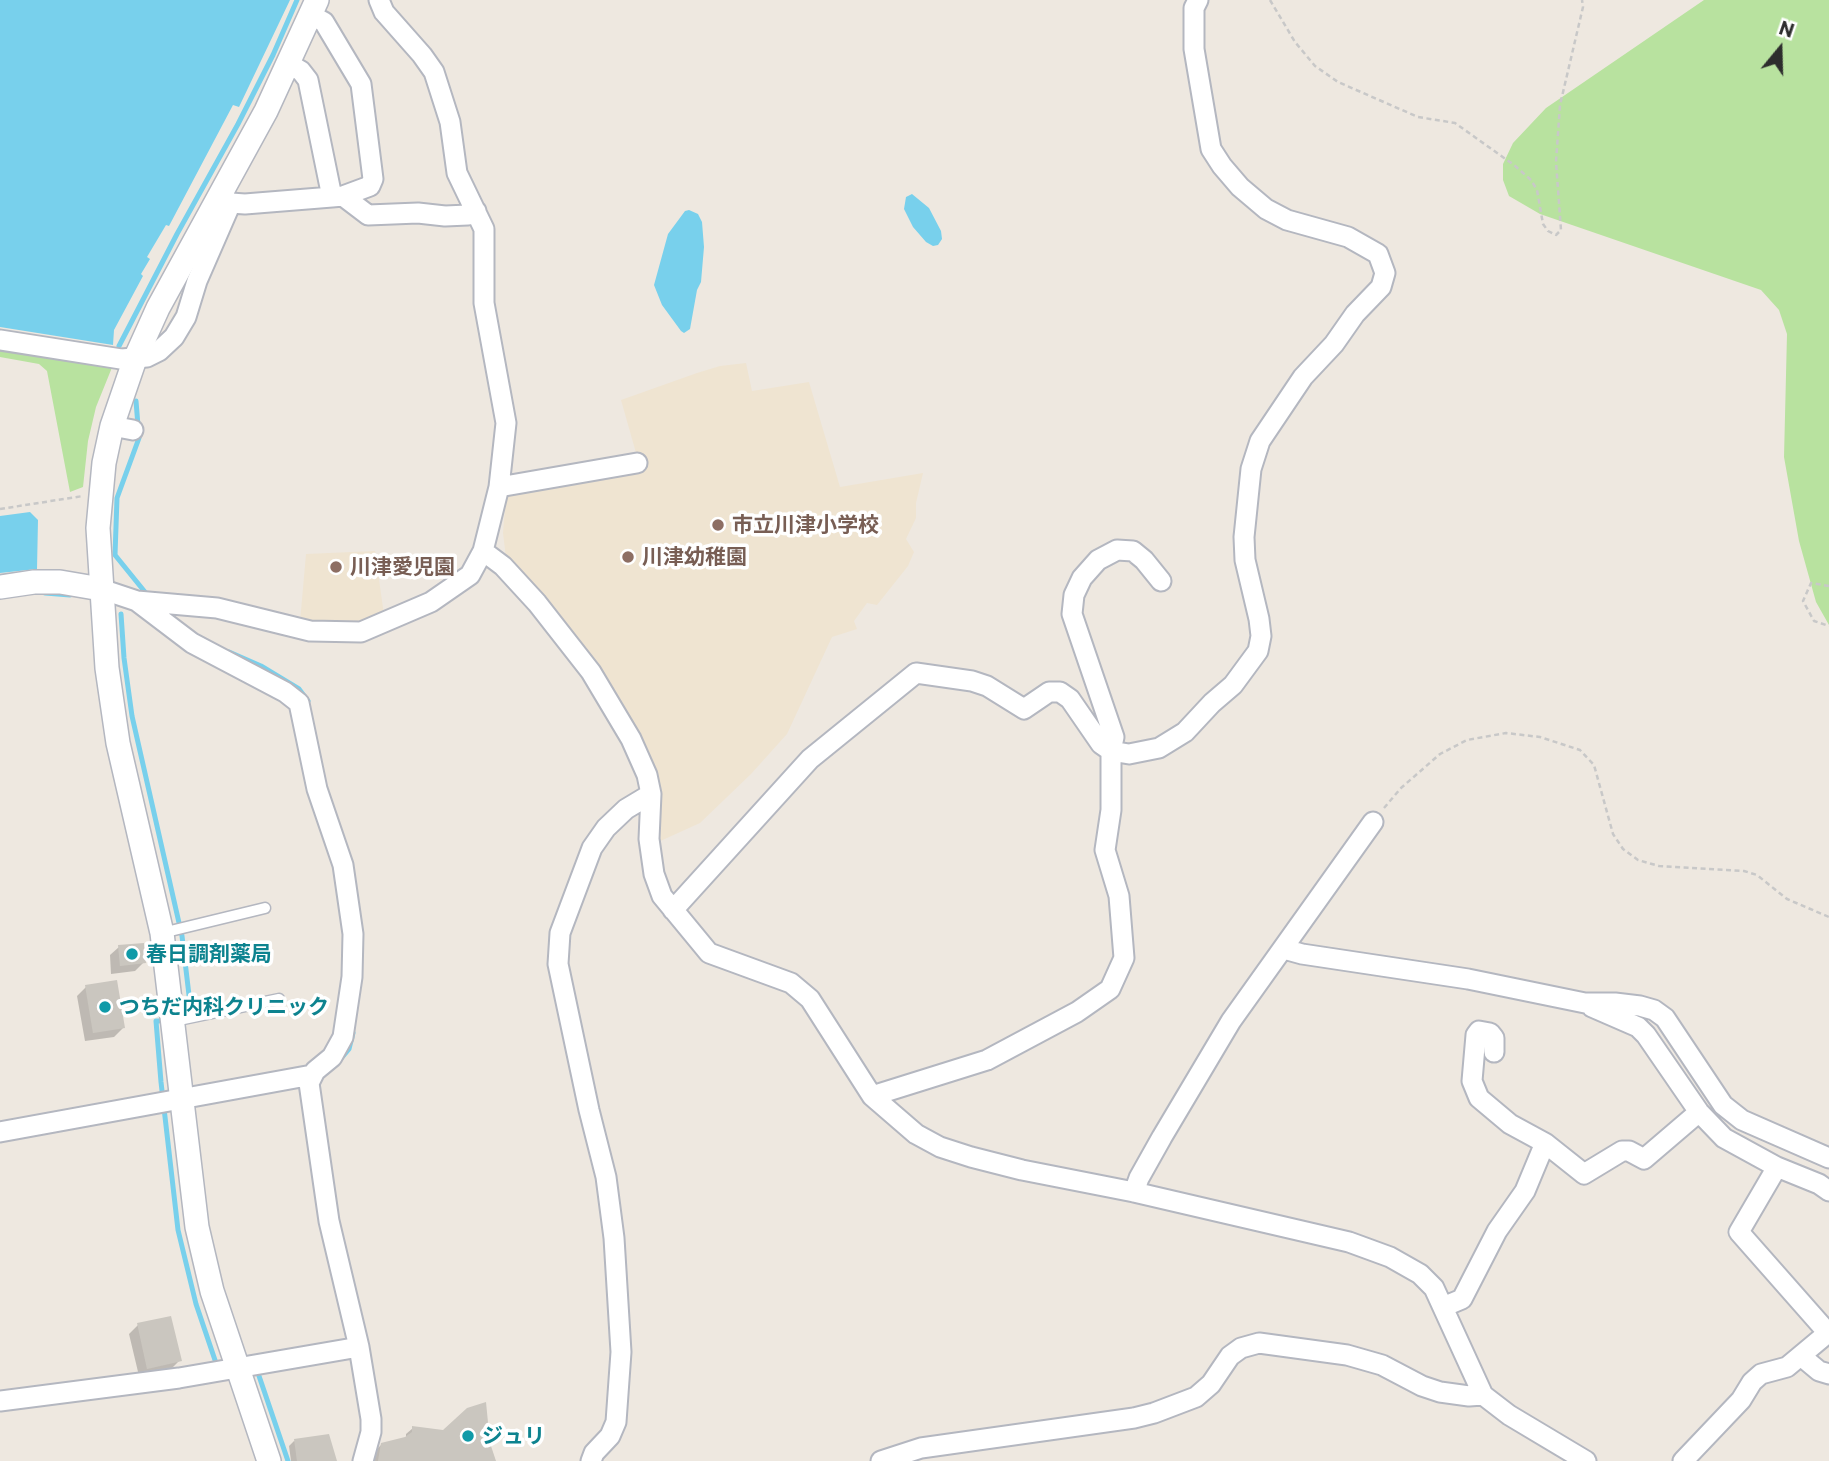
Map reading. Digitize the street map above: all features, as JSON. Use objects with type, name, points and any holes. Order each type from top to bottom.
[{"type":"street","points":[[0,587],[34,582],[60,582],[150,602],[217,608],[310,631],[344,634],[361,632],[432,602],[470,575],[483,551],[499,487],[506,423],[484,303],[484,229],[457,173],[450,122],[434,72],[384,12],[379,0]]},
{"type":"street","points":[[673,909],[810,759],[916,673],[972,681],[987,686],[1024,709],[1049,692],[1060,692],[1070,699],[1101,744],[1111,751],[1129,754],[1159,748],[1185,732],[1233,685],[1258,651],[1261,636],[1259,619],[1245,560],[1244,537],[1251,469],[1260,441],[1303,377],[1381,287],[1385,273],[1378,254],[1348,237],[1287,220],[1266,209],[1240,187],[1222,166],[1211,149],[1194,50],[1195,8],[1198,0]]},
{"type":"street","points":[[269,1461],[212,1291],[170,1102],[174,1021],[174,930],[118,743],[107,668],[98,528],[100,493],[123,428],[135,359],[158,308],[225,199],[314,8]]},
{"type":"street","points":[[225,199],[245,204],[337,196],[370,186],[373,179],[361,83],[314,8]]},
{"type":"street","points":[[289,64],[301,71],[308,80],[337,196],[369,215],[418,213],[445,216],[468,215],[476,211]]},
{"type":"street","points":[[0,340],[135,359]]},
{"type":"street","points":[[499,487],[637,463]]},
{"type":"street","points":[[872,1096],[987,1060],[1077,1012],[1110,989],[1124,958],[1119,896],[1105,850],[1111,810],[1111,751],[1114,737],[1072,614],[1074,595],[1082,578],[1098,561],[1117,550],[1133,551],[1161,581]]},
{"type":"street","points":[[483,551],[503,566],[537,603],[591,672],[631,739],[647,775],[651,794],[649,839],[654,874],[662,896],[709,953],[791,983],[810,999],[872,1096],[916,1133],[940,1147],[971,1157],[1349,1242],[1390,1257],[1420,1274],[1434,1288],[1483,1395],[1509,1415],[1586,1461]]},
{"type":"street","points":[[0,1132],[312,1075],[332,1056],[343,1037],[354,950],[343,865],[317,789],[299,703],[285,691],[192,643],[150,602]]},
{"type":"street","points":[[592,1461],[594,1452],[610,1436],[615,1422],[620,1339],[614,1238],[606,1177],[558,964],[560,933],[592,848],[606,828],[626,809],[651,794]]},
{"type":"street","points":[[1134,1192],[1161,1137],[1231,1021],[1373,822]]},
{"type":"street","points":[[1284,949],[1468,979],[1585,1003],[1640,1006],[1654,1010],[1665,1017],[1723,1105],[1742,1120],[1829,1158]]},
{"type":"street","points":[[1585,1003],[1638,1027],[1699,1112],[1724,1138],[1829,1191]]},
{"type":"street","points":[[1494,1052],[1494,1038],[1490,1033],[1479,1031],[1476,1035],[1472,1081],[1479,1098],[1510,1124],[1545,1143],[1584,1174],[1622,1151],[1629,1151],[1644,1159],[1699,1112]]},
{"type":"street","points":[[312,1075],[310,1091],[329,1221],[359,1347],[371,1419],[371,1432],[363,1461]]},
{"type":"street","points":[[1443,1307],[1462,1300],[1497,1231],[1525,1191],[1540,1149],[1545,1143]]},
{"type":"street","points":[[1683,1461],[1716,1423],[1741,1400],[1752,1382],[1761,1374],[1787,1367],[1828,1333],[1739,1232],[1777,1167]]},
{"type":"street","points":[[881,1461],[921,1448],[1154,1413],[1202,1393],[1230,1356],[1241,1348],[1259,1343],[1347,1355],[1382,1364],[1422,1386],[1440,1392],[1483,1395]]},
{"type":"street","points":[[0,1401],[237,1368],[359,1347]]},
{"type":"street","points":[[1801,1356],[1819,1371],[1829,1374]]},
{"type":"lane","points":[[174,930],[265,908]]},
{"type":"lane","points":[[174,1021],[279,999]]},
{"type":"path","points":[[1270,0],[1295,42],[1308,58],[1338,82],[1418,117],[1455,123],[1514,165],[1531,180],[1537,190],[1543,224],[1548,231],[1556,234],[1561,230],[1556,162],[1560,105],[1583,7],[1582,0]]},
{"type":"path","points":[[0,509],[100,493]]},
{"type":"path","points":[[1829,586],[1811,583],[1803,601],[1814,621],[1829,626]]},
{"type":"path","points":[[1373,822],[1401,788],[1440,754],[1467,740],[1506,733],[1540,737],[1580,750],[1594,765],[1613,834],[1623,849],[1638,860],[1659,866],[1744,871],[1758,875],[1787,899],[1829,917]]},
{"type":"shaded area","points":[[746,363],[752,391],[809,382],[840,487],[923,473],[916,503],[916,518],[906,539],[914,552],[908,566],[877,605],[867,603],[854,621],[857,629],[832,637],[787,734],[751,774],[700,823],[656,843],[657,791],[506,558],[503,533],[506,496],[509,491],[640,467],[621,400],[720,366]]},
{"type":"shaded area","points":[[375,551],[384,615],[358,625],[300,622],[306,554]]},
{"type":"green space","points":[[1704,0],[1829,0],[1829,625],[1816,602],[1799,541],[1784,457],[1787,334],[1779,310],[1761,290],[1540,214],[1509,196],[1503,180],[1503,164],[1513,143],[1546,108]]},
{"type":"green space","points":[[0,348],[113,365],[96,407],[88,441],[83,487],[70,492],[47,371],[39,364],[0,357]]},
{"type":"water","points":[[0,0],[290,0],[239,107],[233,105],[169,226],[166,225],[147,257],[150,259],[141,274],[143,276],[114,330],[113,345],[0,327]]},
{"type":"water","points":[[912,194],[929,208],[941,231],[942,239],[938,245],[933,246],[926,242],[913,227],[904,209],[906,197]]},
{"type":"water","points":[[685,211],[698,214],[702,222],[704,247],[701,282],[690,329],[684,333],[662,305],[654,285],[668,234]]},
{"type":"water","points":[[30,512],[38,520],[37,569],[0,573],[0,516]]},
{"type":"building","name":"春日調剤薬局","points":[[144,943],[146,963],[120,966],[118,945]]},
{"type":"building","name":"つちだ内科クリニック","points":[[117,980],[125,1028],[93,1033],[85,985]]},
{"type":"building","points":[[171,1316],[182,1361],[147,1369],[137,1323]]},
{"type":"building","points":[[486,1402],[490,1443],[496,1461],[378,1461],[381,1443],[405,1437],[412,1432],[412,1426],[443,1430],[467,1408]]},
{"type":"building","points":[[329,1434],[337,1461],[297,1461],[294,1439]]},
{"type":"waterway","points":[[119,346],[238,124],[297,0]]},
{"type":"waterway","points":[[136,401],[139,438],[117,498],[115,555],[149,597]]},
{"type":"waterway","points":[[45,593],[70,595]]},
{"type":"waterway","points":[[121,614],[132,716],[182,936],[191,1012],[184,1013]]},
{"type":"waterway","points":[[229,652],[261,666],[299,689],[308,701]]},
{"type":"waterway","points":[[159,1021],[156,1021],[161,1082],[178,1230],[196,1304],[217,1366]]},
{"type":"waterway","points":[[339,1061],[349,1049],[353,1033]]},
{"type":"waterway","points":[[258,1373],[288,1461]]},
{"type":"place","name":"市立川津小学校","points":[[718,525]]},
{"type":"place","name":"川津幼稚園","points":[[628,557]]},
{"type":"place","name":"川津愛児園","points":[[336,567]]},
{"type":"place","name":"春日調剤薬局","points":[[132,954]]},
{"type":"place","name":"つちだ内科クリニック","points":[[105,1007]]},
{"type":"place","name":"ジュリ","points":[[468,1436]]}]
